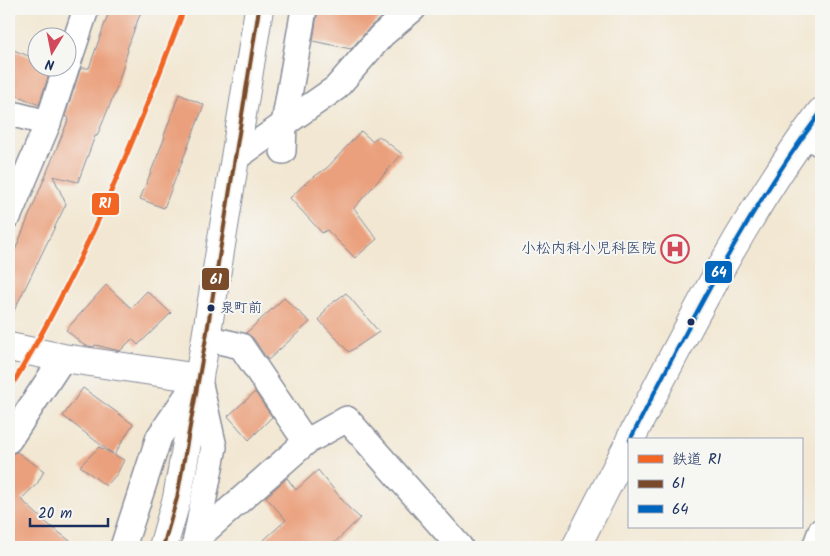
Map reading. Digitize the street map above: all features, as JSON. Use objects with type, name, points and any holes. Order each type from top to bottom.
[{"type":"street","points":[[78,33],[86,9]]},
{"type":"street","points":[[162,547],[177,498],[199,378],[259,9]]},
{"type":"street","points":[[283,150],[284,124],[304,9]]},
{"type":"street","points":[[234,159],[336,88],[382,35],[413,9]]},
{"type":"street","points":[[9,215],[48,123],[63,78]]},
{"type":"street","points":[[631,438],[675,351],[742,230],[813,139],[821,112]]},
{"type":"street","points":[[9,114],[48,123]]},
{"type":"street","points":[[206,338],[241,346],[306,442]]},
{"type":"street","points":[[9,347],[63,358],[199,378]]},
{"type":"street","points":[[9,440],[63,358]]},
{"type":"street","points":[[195,543],[214,446],[199,378]]},
{"type":"street","points":[[123,547],[159,437],[199,378]]},
{"type":"street","points":[[195,543],[306,442],[348,419],[460,547]]},
{"type":"street","points":[[576,547],[628,445]]},
{"type":"street","points":[[815,547],[821,530]]},
{"type":"building","points":[[110,9],[142,9],[127,49],[116,90],[97,136],[95,136],[78,182],[53,176],[66,204],[9,321],[9,265],[69,118],[65,116],[80,70],[82,68],[89,68]]},
{"type":"building","points":[[318,9],[391,9],[371,26],[351,49],[313,41]]},
{"type":"building","points":[[9,48],[28,56],[28,78],[48,78],[39,105],[9,92]]},
{"type":"building","points":[[179,94],[204,105],[164,208],[140,199],[165,137]]},
{"type":"building","points":[[361,131],[372,141],[379,136],[402,154],[354,208],[377,239],[355,258],[327,230],[322,233],[290,198],[308,181],[328,167]]},
{"type":"building","points":[[106,285],[131,308],[147,291],[171,313],[138,345],[132,339],[120,351],[95,345],[94,347],[84,345],[66,330]]},
{"type":"building","points":[[346,293],[379,332],[349,352],[319,320],[328,306]]},
{"type":"building","points":[[284,298],[310,322],[268,360],[253,338],[246,333]]},
{"type":"building","points":[[83,388],[133,424],[114,455],[124,460],[117,474],[106,486],[80,466],[99,447],[113,454],[63,416]]},
{"type":"building","points":[[255,392],[272,417],[249,440],[228,416]]},
{"type":"building","points":[[17,452],[44,471],[37,484],[21,499],[44,521],[78,547],[9,547],[9,454]]},
{"type":"building","points":[[318,470],[348,507],[360,518],[330,547],[256,547],[286,520],[266,497],[287,478],[296,490]]},
{"type":"rail line","name":"R1","points":[[9,390],[60,299],[106,204],[184,9]]},
{"type":"transit line","name":"61","points":[[163,547],[177,498],[206,338],[259,9]]},
{"type":"transit line","name":"64","points":[[631,438],[696,313],[742,231],[767,190],[821,112]]},
{"type":"place","name":"小松内科小児科医院","points":[[675,249]]},
{"type":"place","name":"泉町前","points":[[211,308]]}]
